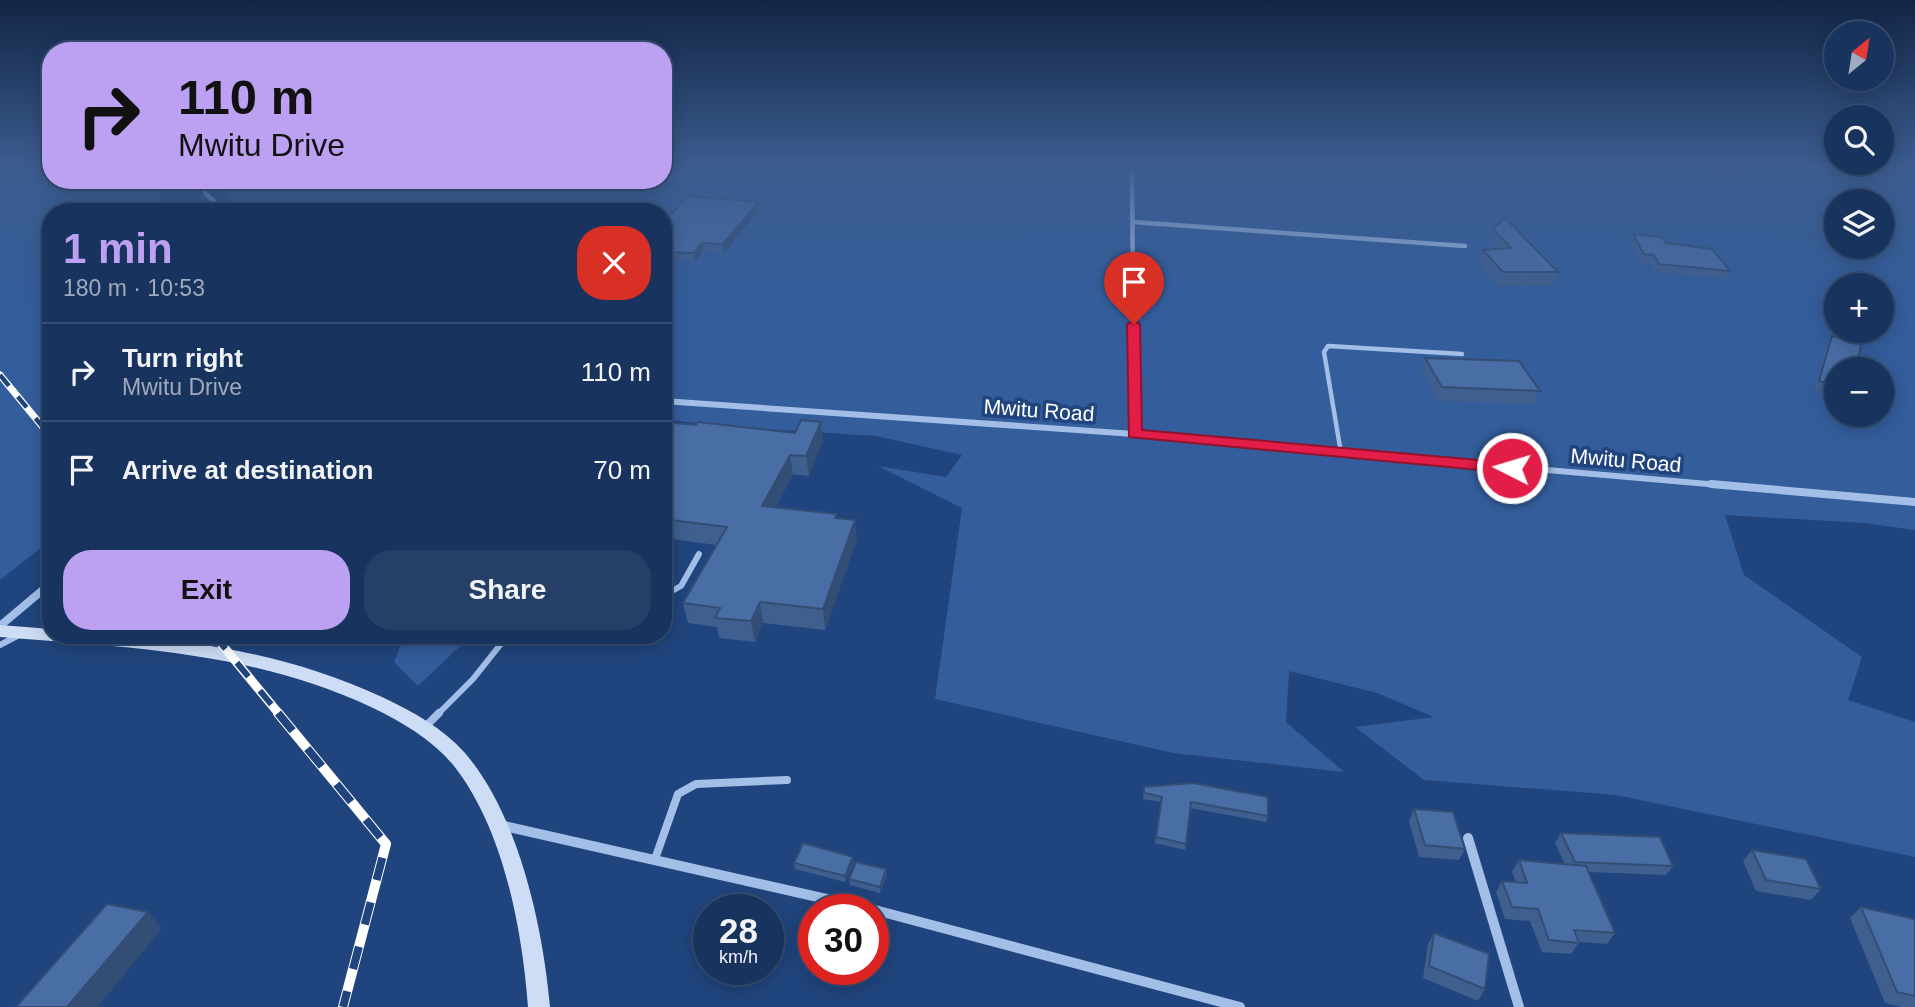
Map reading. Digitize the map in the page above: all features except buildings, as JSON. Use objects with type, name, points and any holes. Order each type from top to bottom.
[{"type":"main road","points":[[0,628],[42,635]]},
{"type":"main road","points":[[132,644],[241,655],[307,672],[366,695],[425,727],[457,757],[477,782],[519,879],[536,959],[539,1007]]},
{"type":"street","points":[[1133,215],[1134,434]]},
{"type":"street","points":[[1133,222],[1465,246]]},
{"type":"street","name":"Mwitu Road","points":[[672,402],[1134,434],[1915,502]]},
{"type":"street","points":[[0,628],[42,591]]},
{"type":"street","points":[[496,825],[875,910],[1240,1007]]},
{"type":"street","points":[[1468,838],[1520,1007]]},
{"type":"lane","points":[[1341,453],[1324,352],[1328,346],[1462,354]]},
{"type":"lane","points":[[672,591],[681,586],[699,554]]},
{"type":"lane","points":[[0,645],[23,633]]},
{"type":"lane","points":[[425,727],[473,679],[501,644]]},
{"type":"lane","points":[[655,859],[678,794],[696,784],[787,780]]},
{"type":"shaded area","points":[[0,215],[42,215],[42,547],[0,580]]},
{"type":"shaded area","points":[[672,215],[1824,215],[1824,259],[1894,259],[1894,215],[1915,215],[1915,530],[1864,523],[1725,515],[1744,575],[1862,657],[1848,700],[1915,722],[1915,857],[1616,795],[1424,780],[1355,727],[1434,717],[1377,693],[1289,671],[1286,722],[1344,772],[1173,753],[935,699],[962,508],[878,466],[946,477],[962,455],[876,436],[672,420]]},
{"type":"shaded area","points":[[401,644],[462,644],[418,686],[394,662]]},
{"type":"railway","points":[[0,375],[42,426]]},
{"type":"railway","points":[[221,644],[280,715]]},
{"type":"railway","points":[[278,713],[386,844],[343,1007]]},
{"type":"route","points":[[1134,324],[1134,434],[1512,468]]}]
